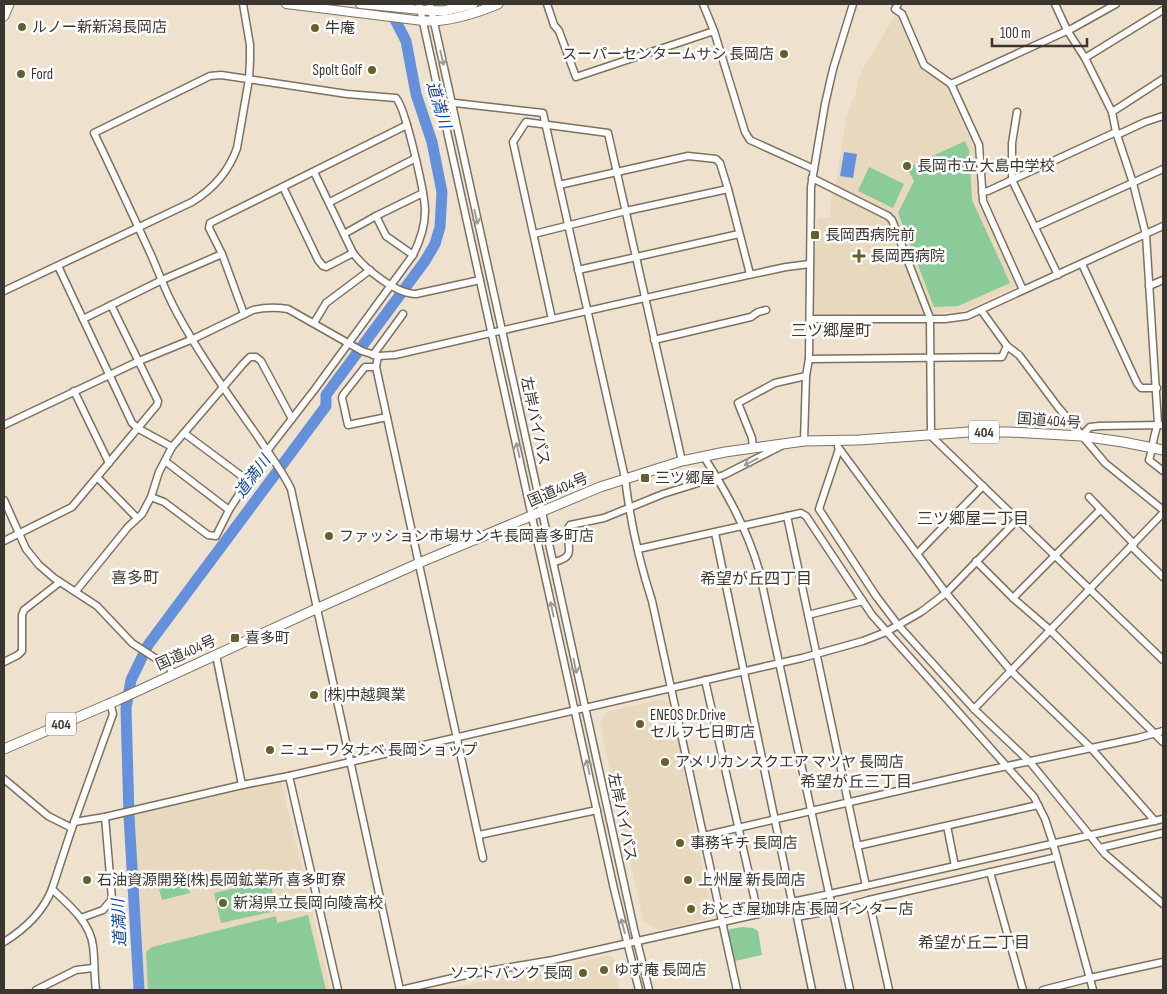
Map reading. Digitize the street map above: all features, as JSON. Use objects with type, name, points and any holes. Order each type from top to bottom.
[{"type":"highway","points":[[4,16],[9,4]]},
{"type":"highway","points":[[420,7],[430,7],[443,11],[472,4]]},
{"type":"highway","points":[[423,21],[434,22],[472,14],[498,4]]},
{"type":"highway","name":"国道404号","points":[[4,749],[419,563],[625,478],[682,461],[804,441],[931,436],[969,432],[1081,436],[1163,450]]},
{"type":"main road","points":[[286,4],[423,21]]},
{"type":"main road","points":[[360,4],[401,9],[420,7]]},
{"type":"street","points":[[4,291],[138,228],[202,196],[212,188],[224,173],[237,148],[249,79],[250,45],[243,4]]},
{"type":"street","points":[[547,4],[576,77],[714,31]]},
{"type":"street","points":[[703,4],[714,31],[745,132],[750,140],[814,169]]},
{"type":"street","points":[[804,441],[806,376],[809,359],[809,210],[812,178],[833,69],[853,4]]},
{"type":"street","points":[[898,4],[895,9],[902,14],[924,65],[951,84],[979,145],[983,201],[1023,290]]},
{"type":"street","points":[[1055,4],[1067,30],[1085,58],[1112,112],[1116,134],[1133,183],[1146,235],[1161,425],[1153,436],[1153,447],[1149,460],[1163,471]]},
{"type":"street","points":[[951,84],[1067,30],[1116,4]]},
{"type":"street","name":"左岸バイパス","points":[[420,7],[563,658],[639,990]]},
{"type":"street","name":"左岸バイパス","points":[[430,7],[465,172],[649,990]]},
{"type":"street","points":[[1085,58],[1163,10]]},
{"type":"street","points":[[151,497],[164,502],[212,537],[216,536],[247,480],[268,453],[292,419],[350,346],[413,255],[423,230],[425,210],[423,193],[407,125],[399,101],[396,98],[348,94],[222,75],[210,76],[94,133],[177,313],[193,339],[268,453],[282,473],[290,489],[307,570],[318,608],[400,990],[470,974],[553,960],[638,941],[758,914],[792,902],[1163,819]]},
{"type":"street","points":[[1112,112],[1163,78]]},
{"type":"street","points":[[456,103],[542,113],[546,125],[625,478],[638,549],[652,600],[737,990]]},
{"type":"street","points":[[1017,112],[1012,143],[1012,180],[1058,275]]},
{"type":"street","points":[[982,192],[1116,134],[1163,116]]},
{"type":"street","points":[[552,320],[513,142],[526,122],[608,133],[682,461]]},
{"type":"street","points":[[244,314],[222,254],[209,228],[210,224],[407,125]]},
{"type":"street","points":[[559,185],[694,156],[716,159],[720,163],[728,189],[750,274]]},
{"type":"street","points":[[330,202],[414,159]]},
{"type":"street","points":[[1035,227],[1163,169]]},
{"type":"street","points":[[314,172],[358,261],[392,286],[408,294],[416,294],[480,280]]},
{"type":"street","points":[[812,178],[888,216],[892,220],[930,318],[931,436],[1163,660]]},
{"type":"street","points":[[283,187],[320,264],[326,267],[353,253]]},
{"type":"street","points":[[534,234],[626,211],[728,189]]},
{"type":"street","points":[[344,234],[423,193]]},
{"type":"street","points":[[376,216],[386,236],[413,255]]},
{"type":"street","points":[[810,319],[930,318],[945,320],[961,317],[981,310],[1163,226]]},
{"type":"street","points":[[578,270],[739,234]]},
{"type":"street","points":[[83,318],[222,254]]},
{"type":"street","points":[[4,425],[139,361],[193,339],[244,314],[262,308],[276,307],[288,310],[314,323],[350,346],[374,355],[395,355],[786,266],[810,264]]},
{"type":"street","points":[[1082,264],[1137,383],[1141,388],[1157,388]]},
{"type":"street","points":[[58,266],[132,422],[139,429],[172,447]]},
{"type":"street","points":[[314,323],[326,303],[370,270]]},
{"type":"street","points":[[1149,286],[1163,280]]},
{"type":"street","points":[[4,541],[72,507],[139,429],[157,405],[158,402],[112,305]]},
{"type":"street","points":[[654,340],[751,317],[758,312],[766,310]]},
{"type":"street","points":[[974,709],[1163,512],[1105,463],[1081,436],[1020,355],[1007,346],[981,310]]},
{"type":"street","points":[[403,314],[374,355],[483,858]]},
{"type":"street","points":[[809,359],[1002,357],[1007,346]]},
{"type":"street","points":[[76,590],[142,514],[172,447],[250,358],[256,357],[261,361],[292,419]]},
{"type":"street","points":[[1155,357],[1163,357]]},
{"type":"street","points":[[376,367],[365,366],[343,395],[348,426],[387,417]]},
{"type":"street","points":[[753,448],[752,438],[738,402],[775,383],[806,376]]},
{"type":"street","points":[[74,392],[109,463]]},
{"type":"street","points":[[1081,436],[1090,427],[1161,425]]},
{"type":"street","points":[[184,433],[247,480]]},
{"type":"street","points":[[835,440],[839,449],[946,593],[1011,670],[1091,748],[1155,821]]},
{"type":"street","points":[[554,562],[568,556],[570,550],[567,530],[570,525],[604,518],[663,494],[717,478],[784,444]]},
{"type":"street","points":[[839,449],[819,509],[876,596],[892,628],[1030,792],[1038,805],[1045,818],[1053,843],[1093,990]]},
{"type":"street","points":[[704,457],[742,526],[759,570],[850,990]]},
{"type":"street","points":[[165,461],[229,510]]},
{"type":"street","points":[[97,478],[137,518]]},
{"type":"street","points":[[917,554],[983,486]]},
{"type":"street","points":[[1089,497],[1163,577]]},
{"type":"street","points":[[4,500],[19,534],[32,557],[60,582],[76,590],[98,606],[127,639],[169,667],[173,674]]},
{"type":"street","points":[[1013,598],[1100,510]]},
{"type":"street","points":[[638,549],[801,513],[806,516],[863,601],[1030,762],[1100,848],[1119,867],[1163,904]]},
{"type":"street","points":[[787,516],[866,886]]},
{"type":"street","points":[[4,779],[48,816],[73,825],[817,654],[852,645],[892,628],[921,612],[946,593],[1018,519]]},
{"type":"street","points":[[714,532],[792,902]]},
{"type":"street","points":[[976,561],[1013,598],[1050,630],[1163,742]]},
{"type":"street","points":[[4,662],[22,651],[22,615],[24,610],[60,582]]},
{"type":"street","points":[[808,615],[863,601]]},
{"type":"street","points":[[216,655],[242,785]]},
{"type":"street","points":[[705,680],[758,914]]},
{"type":"street","points":[[4,942],[21,930],[37,914],[52,889],[113,714],[114,701]]},
{"type":"street","points":[[703,836],[1163,731]]},
{"type":"street","points":[[289,776],[338,990]]},
{"type":"street","points":[[858,846],[1038,805]]},
{"type":"street","points":[[478,836],[597,810]]},
{"type":"street","points":[[82,918],[103,910],[112,899],[105,817]]},
{"type":"street","points":[[947,826],[955,866]]},
{"type":"street","points":[[1100,848],[1162,835]]},
{"type":"street","points":[[812,990],[796,917],[1057,857]]},
{"type":"street","points":[[990,872],[1023,990]]},
{"type":"street","points":[[52,889],[72,906],[82,918],[93,946],[96,990]]},
{"type":"street","points":[[869,900],[889,990]]},
{"type":"street","points":[[1043,990],[1163,962]]},
{"type":"street","points":[[36,990],[76,970],[93,968]]},
{"type":"shaded area","name":"長岡市立 大島中学校","points":[[895,16],[899,18],[923,71],[946,86],[974,148],[977,199],[1016,285],[1014,288],[962,311],[935,313],[931,308],[894,215],[837,187],[836,183],[846,117],[856,92],[858,80]]},
{"type":"shaded area","name":"長岡西病院","points":[[832,191],[887,219],[891,224],[924,311],[921,315],[816,314],[813,310],[817,219],[830,217]]},
{"type":"shaded area","points":[[662,699],[671,705],[711,911],[708,919],[658,930],[643,920],[600,724],[607,712]]},
{"type":"shaded area","name":"新潟県立長岡向陵高校","points":[[281,781],[331,990],[142,990],[131,815]]},
{"type":"shaded area","points":[[610,955],[613,959],[620,990],[437,990],[551,969]]},
{"type":"green space","points":[[965,141],[969,150],[972,200],[1010,283],[958,306],[934,307],[898,213],[914,181],[907,168]]},
{"type":"green space","points":[[869,167],[904,184],[893,208],[858,191]]},
{"type":"green space","points":[[187,878],[190,893],[162,900],[158,885]]},
{"type":"green space","points":[[270,880],[276,911],[221,923],[214,893]]},
{"type":"green space","points":[[308,915],[326,990],[148,990],[146,952],[152,947],[276,916],[277,923]]},
{"type":"green space","points":[[753,928],[758,931],[762,955],[735,961],[728,933],[730,929]]},
{"type":"water","points":[[844,152],[857,154],[853,178],[840,176]]},
{"type":"waterway","name":"道満川","points":[[139,990],[129,816],[126,708],[131,680],[148,645],[326,406],[326,395],[425,261],[435,244],[440,227],[442,192],[432,142],[416,94],[406,41],[387,4]]},
{"type":"place","name":"ルノー新新潟長岡店","points":[[22,27]]},
{"type":"place","name":"牛庵","points":[[315,28]]},
{"type":"place","name":"スーパーセンタームサシ 長岡店","points":[[784,54]]},
{"type":"place","name":"Spolt Golf","points":[[372,70]]},
{"type":"place","name":"Ford","points":[[21,74]]},
{"type":"place","name":"長岡市立 大島中学校","points":[[907,166]]},
{"type":"place","name":"長岡西病院前","points":[[815,235]]},
{"type":"place","name":"長岡西病院","points":[[859,256]]},
{"type":"place","name":"三ツ郷屋","points":[[645,478]]},
{"type":"place","name":"ファッション市場サンキ長岡喜多町店","points":[[329,536]]},
{"type":"place","name":"喜多町","points":[[235,638]]},
{"type":"place","name":"(株)中越興業","points":[[314,695]]},
{"type":"place","name":"ENEOS Dr.Drive セルフ七日町店","points":[[640,724]]},
{"type":"place","name":"ニューワタナベ 長岡ショップ","points":[[270,750]]},
{"type":"place","name":"アメリカンスクエア マツヤ 長岡店","points":[[665,762]]},
{"type":"place","name":"事務キチ 長岡店","points":[[680,843]]},
{"type":"place","name":"石油資源開発(株)長岡鉱業所 喜多町寮","points":[[87,880]]},
{"type":"place","name":"上州屋 新長岡店","points":[[688,880]]},
{"type":"place","name":"新潟県立長岡向陵高校","points":[[223,903]]},
{"type":"place","name":"おとぎ屋珈琲店 長岡インター店","points":[[691,909]]},
{"type":"place","name":"ゆず庵 長岡店","points":[[604,970]]},
{"type":"place","name":"ソフトバンク 長岡","points":[[583,973]]},
{"type":"district","name":"三ツ郷屋町","points":[[831,331]]},
{"type":"district","name":"三ツ郷屋二丁目","points":[[973,519]]},
{"type":"district","name":"喜多町","points":[[135,578]]},
{"type":"district","name":"希望が丘四丁目","points":[[756,579]]},
{"type":"district","name":"希望が丘三丁目","points":[[856,782]]},
{"type":"district","name":"希望が丘二丁目","points":[[974,943]]}]
